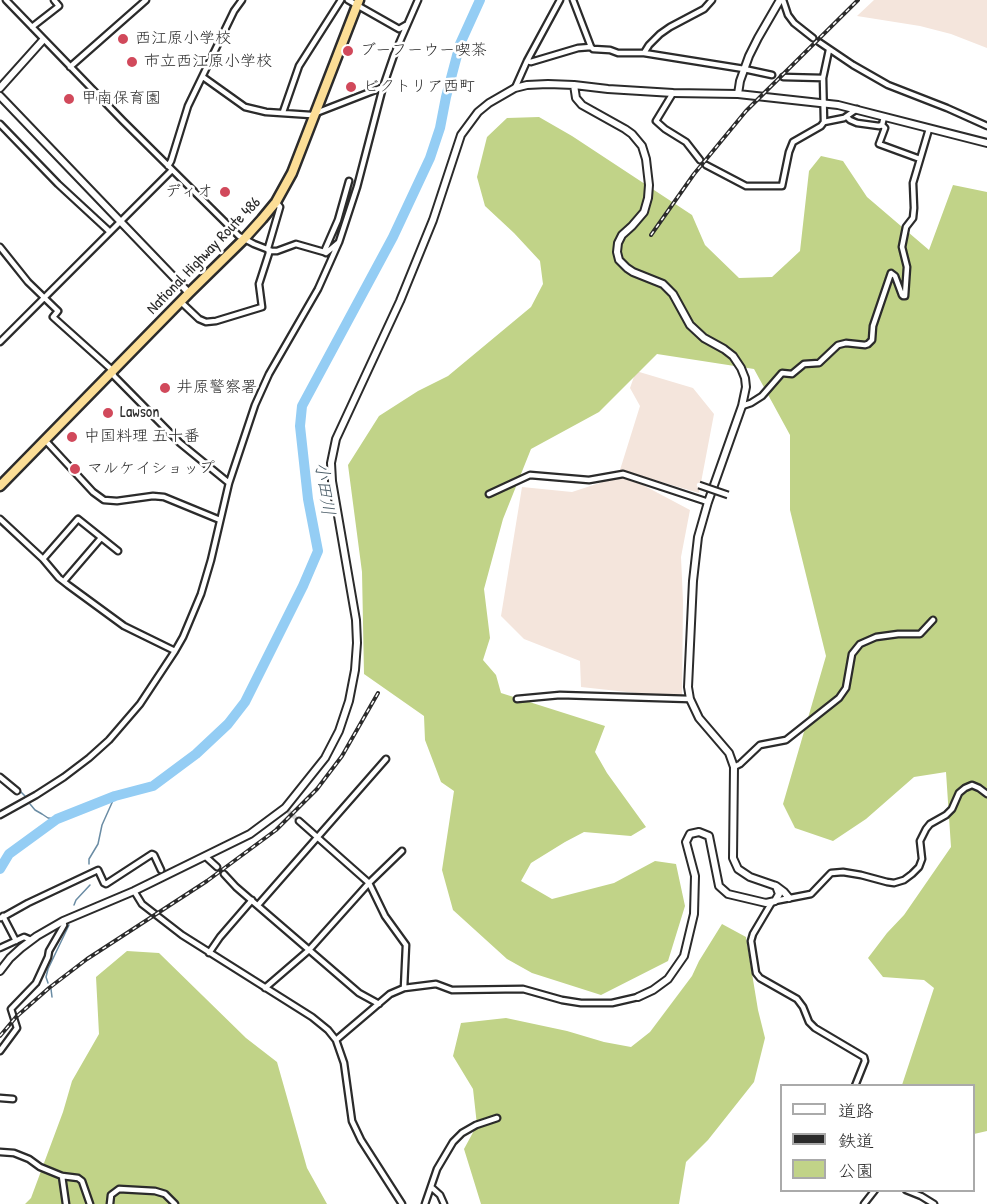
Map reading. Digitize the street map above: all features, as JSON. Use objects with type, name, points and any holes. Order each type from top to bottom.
[{"type":"highway","name":"National Highway Route 486","points":[[0,486],[244,238],[276,202],[292,173],[358,2]]},
{"type":"street","points":[[6,0],[239,236],[268,250],[277,251],[296,244],[325,252]]},
{"type":"street","points":[[32,27],[59,6],[54,0]]},
{"type":"street","points":[[70,67],[146,0]]},
{"type":"street","points":[[0,342],[120,222],[170,168],[188,106],[234,11],[242,0]]},
{"type":"street","points":[[283,112],[299,66],[341,0]]},
{"type":"street","points":[[348,0],[358,2],[399,29],[407,25]]},
{"type":"street","points":[[0,815],[64,777],[99,749],[140,704],[176,651],[201,594],[229,483],[245,433],[262,390],[318,289],[339,242],[357,187],[383,87],[418,0]]},
{"type":"street","points":[[515,88],[560,0]]},
{"type":"street","points":[[573,0],[591,47]]},
{"type":"street","points":[[644,53],[660,34],[704,9],[712,0]]},
{"type":"street","points":[[781,0],[788,15],[813,38]]},
{"type":"street","points":[[738,94],[744,69],[758,38],[781,0]]},
{"type":"street","points":[[0,88],[43,40]]},
{"type":"street","points":[[819,42],[888,85],[987,126]]},
{"type":"street","points":[[527,62],[578,48],[591,47],[618,53],[644,53],[772,75]]},
{"type":"street","points":[[706,165],[746,186],[782,186],[793,142],[824,122],[823,78],[829,50]]},
{"type":"street","points":[[203,77],[245,107],[266,112],[311,115],[383,87]]},
{"type":"street","points":[[783,77],[823,78]]},
{"type":"street","points":[[0,971],[10,958],[31,940],[63,921],[134,891],[250,834],[286,810],[325,758],[339,730],[349,701],[357,643],[356,620],[332,481],[331,463],[336,439],[429,230],[460,135],[478,112],[515,88],[527,85],[574,85],[673,93],[738,94],[823,102],[987,143]]},
{"type":"street","points":[[574,85],[576,98],[582,105],[632,134],[642,146],[646,159],[648,198],[644,212],[622,235],[618,243],[619,260],[633,272],[663,284],[673,294],[690,325],[704,338],[733,356],[745,378],[746,387],[742,406],[698,537],[693,581],[688,687],[690,699],[699,718],[729,753],[734,767],[733,858],[738,869],[750,877],[776,886],[789,898]]},
{"type":"street","points":[[673,93],[656,121],[664,129],[686,142],[699,160]]},
{"type":"street","points":[[0,96],[189,293]]},
{"type":"street","points":[[824,122],[847,117],[857,109]]},
{"type":"street","points":[[847,117],[857,123],[882,125]]},
{"type":"street","points":[[884,117],[882,125],[885,128],[879,144],[920,159]]},
{"type":"street","points":[[0,124],[58,184],[110,232]]},
{"type":"street","points":[[742,406],[762,396],[782,373],[792,374],[804,364],[819,363],[838,345],[868,344],[872,340],[873,326],[891,273],[895,276],[902,295],[905,296],[907,267],[902,247],[906,227],[913,218],[913,183],[929,129]]},
{"type":"street","points":[[327,270],[325,252],[338,220],[349,181]]},
{"type":"street","points":[[343,199],[357,187]]},
{"type":"street","points":[[181,302],[199,319],[206,322],[262,307],[259,284],[280,207],[276,202]]},
{"type":"street","points":[[325,252],[339,242]]},
{"type":"street","points":[[0,247],[28,282],[58,311],[53,317],[111,369],[180,443],[229,483]]},
{"type":"street","points":[[45,440],[93,492],[104,500],[164,497],[220,520]]},
{"type":"street","points":[[489,494],[530,475],[589,480],[623,474],[708,502]]},
{"type":"street","points":[[699,485],[728,495]]},
{"type":"street","points":[[0,519],[43,559],[59,578],[124,626],[176,651]]},
{"type":"street","points":[[43,559],[78,519],[118,551]]},
{"type":"street","points":[[64,581],[102,538]]},
{"type":"street","points":[[734,767],[760,745],[786,741],[839,698],[846,688],[852,654],[860,644],[876,637],[920,634],[933,621]]},
{"type":"street","points":[[517,699],[560,695],[690,699]]},
{"type":"street","points":[[258,905],[386,759]]},
{"type":"street","points":[[0,777],[17,791]]},
{"type":"street","points":[[336,1040],[390,994],[404,988],[436,984],[452,990],[523,989],[562,1000],[612,1003],[638,997],[653,990],[668,979],[684,956],[694,914],[694,876],[686,842],[690,834],[699,832],[709,836],[719,886],[728,894],[759,902],[774,901],[811,894],[831,873],[861,874],[894,883],[904,880],[919,867],[922,859],[920,842],[926,829],[952,809],[959,793],[972,785],[987,794]]},
{"type":"street","points":[[299,821],[369,883],[385,916],[406,945],[404,988]]},
{"type":"street","points":[[265,988],[309,950],[369,883],[402,851]]},
{"type":"street","points":[[16,940],[1,917],[28,903],[98,870],[106,884],[152,855],[161,870]]},
{"type":"street","points":[[206,856],[217,867]]},
{"type":"street","points":[[224,874],[236,887],[359,993],[379,1004]]},
{"type":"street","points":[[776,886],[779,894],[753,934],[751,941],[756,973],[760,978],[797,999],[809,1022],[815,1028],[864,1058],[866,1061],[856,1084]]},
{"type":"street","points":[[134,891],[140,901],[161,920],[209,953],[312,1017],[328,1030],[336,1040],[344,1064],[352,1121],[361,1140],[402,1204]]},
{"type":"street","points":[[209,953],[252,900]]},
{"type":"street","points":[[0,1051],[17,1028],[11,1009],[36,983],[49,951],[64,925],[63,921]]},
{"type":"street","points":[[0,948],[24,937],[31,940]]},
{"type":"street","points":[[0,1098],[13,1099]]},
{"type":"street","points":[[425,1204],[432,1179],[453,1142],[462,1133],[476,1125],[497,1119]]},
{"type":"street","points":[[0,1152],[14,1153],[62,1176],[80,1179],[90,1204]]},
{"type":"street","points":[[62,1176],[66,1204]]},
{"type":"street","points":[[431,1187],[440,1195],[444,1204]]},
{"type":"street","points":[[110,1204],[111,1195],[119,1190],[155,1191],[165,1194],[175,1204]]},
{"type":"street","points":[[864,1204],[874,1192]]},
{"type":"street","points":[[909,1192],[934,1204]]},
{"type":"shaded area","points":[[874,0],[987,0],[987,48],[951,34],[920,26],[857,16]]},
{"type":"shaded area","points":[[636,371],[693,388],[714,414],[699,493],[620,470],[640,406],[630,388]]},
{"type":"shaded area","points":[[624,475],[690,510],[681,557],[682,698],[581,687],[580,661],[524,639],[501,616],[522,487],[572,492]]},
{"type":"green space","points":[[539,117],[692,215],[705,245],[739,278],[772,277],[800,251],[809,171],[821,156],[843,161],[867,197],[929,250],[953,185],[987,192],[987,1131],[975,1134],[975,1084],[902,1084],[934,988],[924,980],[883,977],[868,958],[904,915],[951,847],[946,772],[914,777],[866,819],[833,841],[795,828],[783,804],[826,656],[790,510],[790,435],[754,369],[657,354],[599,412],[531,449],[503,519],[484,589],[490,638],[483,660],[496,675],[501,693],[605,726],[595,752],[607,773],[646,827],[631,836],[584,832],[531,863],[521,881],[552,899],[614,883],[655,861],[676,864],[685,906],[668,961],[601,995],[532,973],[507,959],[453,910],[442,870],[454,791],[441,782],[425,740],[424,716],[364,674],[362,572],[348,465],[379,416],[418,391],[448,376],[531,307],[543,284],[540,261],[485,206],[477,177],[487,137],[507,118]]},
{"type":"green space","points":[[722,924],[746,937],[765,1038],[754,1082],[708,1140],[686,1162],[679,1204],[481,1204],[464,1149],[477,1125],[473,1089],[453,1056],[461,1023],[506,1018],[631,1047],[650,1032],[692,976]]},
{"type":"green space","points":[[127,951],[159,953],[246,1038],[277,1062],[307,1168],[327,1204],[25,1204],[31,1198],[72,1081],[99,1034],[96,977]]},
{"type":"waterway","name":"小田川","points":[[0,869],[9,854],[57,819],[115,796],[153,786],[196,754],[228,724],[245,702],[318,551],[308,499],[300,426],[302,406],[393,237],[430,158],[440,128],[460,44],[480,0]]},
{"type":"waterway","points":[[19,790],[25,796]]},
{"type":"waterway","points":[[89,864],[115,796]]},
{"type":"waterway","points":[[30,804],[48,818],[57,819]]},
{"type":"waterway","points":[[74,905],[90,885]]},
{"type":"waterway","points":[[48,983],[46,977],[48,969],[69,925]]},
{"type":"waterway","points":[[51,989],[52,997]]},
{"type":"tunnel","points":[[288,811],[299,821]]},
{"type":"railway","points":[[651,235],[694,174],[746,111],[858,0]]},
{"type":"railway","points":[[0,1036],[16,1017],[87,959],[207,881],[276,830],[317,789],[342,756],[378,693]]},
{"type":"place","name":"西江原小学校","points":[[123,39]]},
{"type":"place","name":"ブーフーウー喫茶","points":[[348,51]]},
{"type":"place","name":"市立西江原小学校","points":[[132,62]]},
{"type":"place","name":"ビクトリア西町","points":[[351,87]]},
{"type":"place","name":"甲南保育園","points":[[69,99]]},
{"type":"place","name":"ディオ","points":[[225,192]]},
{"type":"place","name":"井原警察署","points":[[165,388]]},
{"type":"place","name":"Lawson","points":[[108,413]]},
{"type":"place","name":"中国料理 五十番","points":[[72,437]]},
{"type":"place","name":"マルケイショップ","points":[[75,469]]}]
